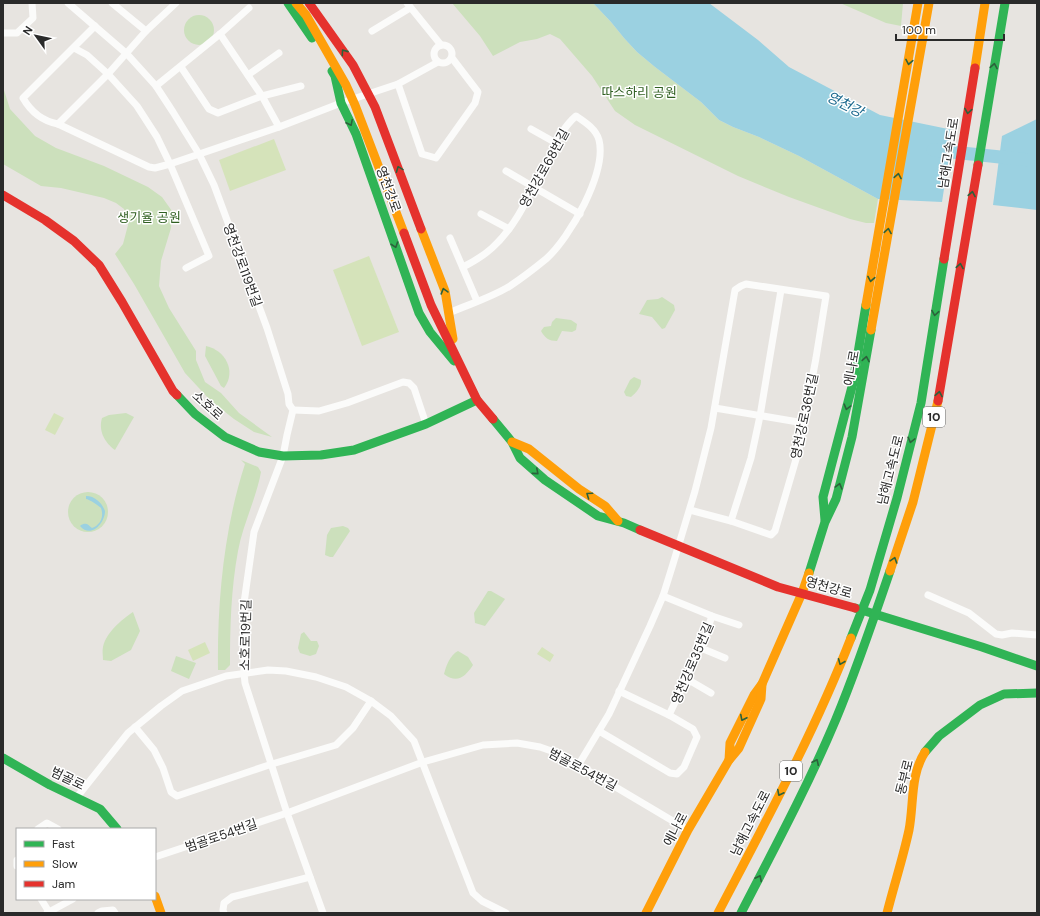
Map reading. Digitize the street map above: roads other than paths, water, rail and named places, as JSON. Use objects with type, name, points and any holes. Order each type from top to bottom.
[{"type":"main road","name":"영천강로","points":[[288,3],[302,22],[335,76],[341,103],[356,134],[419,313],[430,332],[446,350],[470,382]]},
{"type":"main road","name":"영천강로","points":[[296,3],[310,22],[352,98],[432,305],[470,382]]},
{"type":"main road","name":"영천강로","points":[[309,3],[353,65],[369,93],[444,291],[454,342],[477,400],[512,442],[520,458],[545,480],[598,516],[618,521],[778,587],[982,647],[1037,666]]},
{"type":"main road","points":[[887,214],[918,3]]},
{"type":"main road","points":[[887,214],[928,3]]},
{"type":"main road","name":"남해고속도로","points":[[718,913],[796,762],[834,682],[870,590],[897,498],[920,403],[985,3]]},
{"type":"main road","name":"10","points":[[741,913],[793,813],[836,719],[882,597],[913,502],[936,411],[1005,3]]},
{"type":"main road","name":"소호로","points":[[3,195],[45,220],[74,241],[99,265],[174,391],[195,414],[225,437],[259,452],[283,456],[321,455],[354,450],[426,424],[477,400]]},
{"type":"main road","name":"에나로","points":[[825,522],[823,497],[853,383],[887,214]]},
{"type":"main road","name":"에나로","points":[[646,913],[688,830],[738,748],[761,699],[762,684],[802,593],[825,522],[836,499],[852,437],[887,214]]},
{"type":"main road","name":"영천강로","points":[[512,442],[529,449],[580,489],[605,506],[618,521]]},
{"type":"main road","name":"동부로","points":[[887,913],[909,829],[911,802],[916,773],[924,754],[939,736],[980,706],[1004,694],[1037,693]]},
{"type":"main road","name":"범골로","points":[[3,758],[100,809],[116,828]]},
{"type":"main road","points":[[156,899],[161,913]]},
{"type":"street","points":[[3,33],[17,32],[33,18],[32,3]]},
{"type":"street","name":"영천강로119번길","points":[[68,3],[126,54],[156,86],[198,154],[214,185],[267,328],[284,381],[289,404],[293,410]]},
{"type":"street","points":[[112,3],[146,31]]},
{"type":"street","points":[[58,124],[108,74],[146,31],[175,3]]},
{"type":"street","points":[[372,31],[408,6],[441,45],[450,48],[452,58],[478,92],[475,103],[436,158],[422,154],[398,84]]},
{"type":"street","points":[[156,86],[181,67],[249,8]]},
{"type":"street","points":[[95,26],[23,98],[29,108],[36,115],[47,122],[58,124],[155,168],[279,127],[341,103],[398,84],[438,62],[446,63],[452,58]]},
{"type":"street","points":[[220,34],[262,96],[279,127]]},
{"type":"street","points":[[438,62],[434,54],[436,48],[441,45]]},
{"type":"street","points":[[74,48],[87,55],[108,74],[137,106],[157,137],[209,256],[186,268]]},
{"type":"street","points":[[248,74],[279,53]]},
{"type":"street","points":[[181,67],[209,109],[218,113],[262,96],[301,86]]},
{"type":"street","name":"영천강로68번길","points":[[449,313],[509,286],[547,258],[572,229],[592,187],[600,156],[599,139],[590,126],[576,116],[569,122],[556,143],[519,213],[508,229],[492,248],[476,260],[463,267]]},
{"type":"street","points":[[530,129],[556,143]]},
{"type":"street","points":[[506,171],[580,214]]},
{"type":"street","points":[[481,214],[508,229]]},
{"type":"street","points":[[450,238],[477,301]]},
{"type":"street","name":"영천강로36번길","points":[[679,547],[711,428],[735,290],[746,284],[826,296],[799,449],[775,531],[771,535],[731,521],[690,510]]},
{"type":"street","points":[[731,521],[750,458],[760,416],[782,290]]},
{"type":"street","points":[[283,456],[293,410],[319,411],[348,403],[403,382],[409,383],[414,388],[426,424]]},
{"type":"street","points":[[714,408],[804,423]]},
{"type":"street","name":"소호로19번길","points":[[283,456],[254,532],[244,603],[244,673],[245,683],[287,813]]},
{"type":"street","points":[[579,764],[599,731],[650,626],[663,596],[679,547]]},
{"type":"street","points":[[928,595],[969,613],[996,634],[1002,635],[1012,633],[1037,635]]},
{"type":"street","name":"영천강로35번길","points":[[599,731],[670,773],[676,774],[684,766],[697,737],[693,729],[669,715],[701,648],[712,616],[663,596]]},
{"type":"street","points":[[712,616],[739,625]]},
{"type":"street","points":[[701,648],[725,658]]},
{"type":"street","points":[[77,797],[135,727],[182,691],[226,676],[268,670],[286,671],[316,677],[346,687],[371,701],[391,716],[414,741],[473,893],[482,901],[506,913]]},
{"type":"street","points":[[687,680],[711,693]]},
{"type":"street","points":[[619,691],[669,715]]},
{"type":"street","points":[[135,727],[154,750],[163,768],[171,792],[177,796],[336,744],[353,728],[371,701]]},
{"type":"street","name":"범골로54번길","points":[[156,857],[287,813],[423,762],[483,745],[517,743],[540,747],[560,754],[688,830]]},
{"type":"street","points":[[287,813],[323,913]]},
{"type":"street","points":[[40,828],[47,823],[56,828]]},
{"type":"street","points":[[224,913],[224,903],[232,897],[310,877]]},
{"type":"street","points":[[42,900],[48,912],[71,900]]},
{"type":"street","points":[[98,913],[113,910],[115,913]]},
{"type":"water","points":[[593,3],[709,3],[758,40],[789,67],[880,115],[953,130],[942,202],[878,199],[799,156],[719,120],[701,102],[637,52]]},
{"type":"water","points":[[1037,119],[1037,210],[993,205],[1002,136]]},
{"type":"water","points":[[86,496],[98,500],[105,511],[103,520],[97,528],[89,531],[84,530],[80,526],[87,524],[92,528],[95,527],[100,522],[102,514],[101,508],[92,501],[86,499]]},
{"type":"waterway","name":"영천강","points":[[933,150],[1037,160]]},
{"type":"park label","name":"따스하리 공원","points":[[639,92]]},
{"type":"park label","name":"생기율 공원","points":[[149,217]]}]
